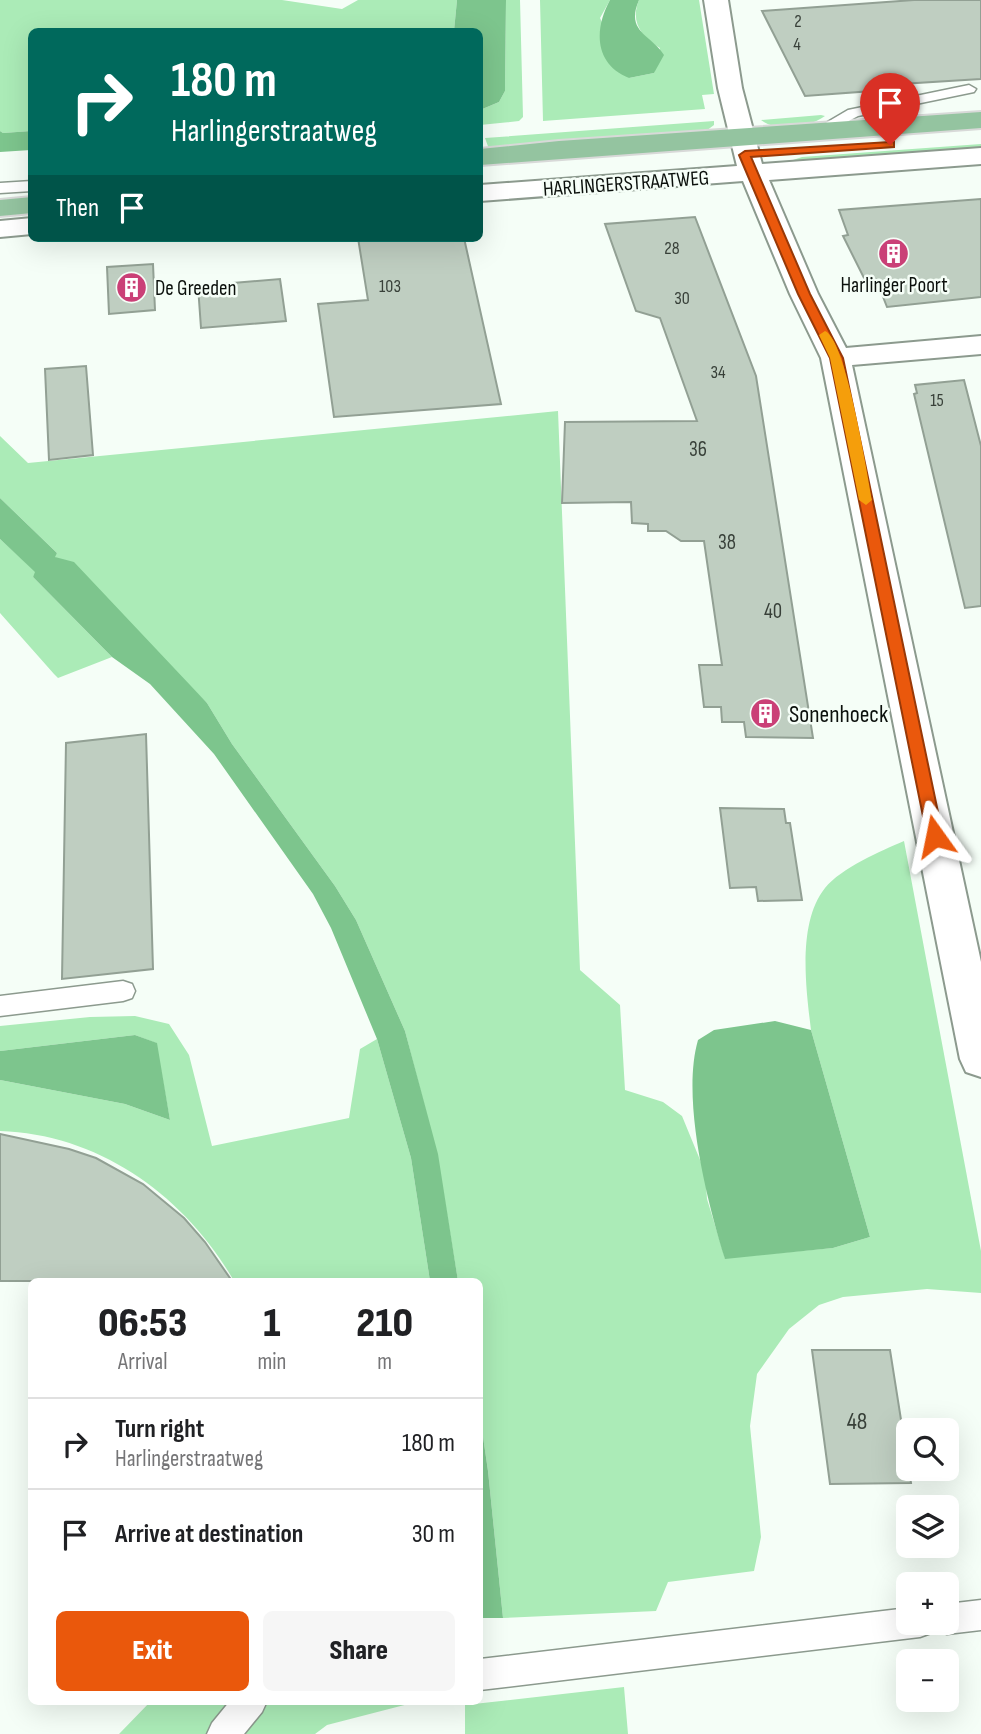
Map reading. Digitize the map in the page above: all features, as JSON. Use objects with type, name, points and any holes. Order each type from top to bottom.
[{"type":"main road","name":"HARLINGERSTRAATWEG","points":[[483,158],[746,155],[822,130],[975,104]]},
{"type":"main road","name":"HARLINGERSTRAATWEG","points":[[483,173],[981,139]]},
{"type":"main road","points":[[0,198],[28,195]]},
{"type":"main road","points":[[0,208],[28,205]]},
{"type":"street","points":[[716,0],[746,155],[804,294],[836,358],[969,941],[981,1059]]},
{"type":"street","name":"HARLINGERSTRAATWEG","points":[[483,193],[746,155],[981,156]]},
{"type":"street","points":[[0,229],[28,226]]},
{"type":"street","points":[[836,358],[981,345]]},
{"type":"lane","points":[[853,113],[902,102],[975,104]]},
{"type":"lane","name":"HARLINGERSTRAATWEG","points":[[822,130],[853,113]]},
{"type":"lane","points":[[0,188],[28,186]]},
{"type":"lane","points":[[0,1006],[123,991]]},
{"type":"lane","points":[[959,1618],[981,1615]]},
{"type":"lane","points":[[483,1675],[896,1625]]},
{"type":"lane","points":[[223,1734],[248,1705]]},
{"type":"shaded area","points":[[0,0],[282,0],[342,9],[358,0],[457,0],[454,28],[28,28],[28,131],[0,131]]},
{"type":"shaded area","points":[[457,0],[506,0],[505,91],[499,102],[483,109],[483,28],[454,28]]},
{"type":"shaded area","points":[[506,0],[520,0],[523,117],[519,121],[483,125],[483,109],[499,102],[505,91]]},
{"type":"shaded area","points":[[540,0],[610,0],[600,18],[629,78],[654,73],[660,48],[647,39],[639,28],[636,15],[639,0],[699,0],[714,94],[702,95],[705,109],[543,121]]},
{"type":"shaded area","points":[[610,0],[639,0],[635,19],[637,26],[664,55],[654,73],[629,78],[617,72],[603,55],[600,45],[601,22]]},
{"type":"shaded area","points":[[825,116],[810,124],[785,128],[761,120]]},
{"type":"shaded area","points":[[714,121],[714,125],[706,131],[490,152],[485,138]]},
{"type":"shaded area","points":[[0,131],[28,131],[28,150],[0,152]]},
{"type":"shaded area","points":[[981,144],[981,151],[784,163],[802,157]]},
{"type":"shaded area","points":[[558,411],[580,970],[620,1005],[625,1090],[663,1102],[682,1116],[705,1172],[707,1199],[725,1258],[833,1248],[870,1237],[811,1030],[806,976],[807,937],[816,902],[832,881],[862,861],[904,841],[981,1251],[981,1293],[927,1289],[843,1297],[819,1305],[789,1329],[757,1374],[750,1426],[761,1537],[754,1571],[668,1582],[656,1611],[503,1618],[483,1437],[483,1278],[458,1278],[437,1154],[405,1031],[356,920],[335,886],[232,744],[207,703],[54,556],[57,553],[0,498],[0,436],[28,463]]},
{"type":"shaded area","points":[[0,498],[57,553],[55,557],[74,562],[207,703],[232,744],[335,886],[356,920],[405,1031],[438,1154],[458,1278],[430,1278],[411,1158],[377,1039],[331,928],[313,894],[214,754],[150,684],[112,657],[33,577],[35,572],[0,539]]},
{"type":"shaded area","points":[[0,539],[36,572],[33,577],[112,657],[58,678],[54,674],[0,613]]},
{"type":"shaded area","points":[[135,1016],[169,1024],[189,1055],[212,1146],[349,1118],[360,1049],[377,1039],[411,1158],[430,1278],[232,1278],[191,1223],[165,1197],[136,1176],[105,1158],[72,1144],[37,1135],[0,1131],[0,1080],[125,1104],[170,1120],[156,1043],[135,1035],[0,1051],[0,1026],[90,1017]]},
{"type":"shaded area","points":[[775,1021],[811,1030],[870,1237],[833,1248],[725,1259],[704,1180],[694,1120],[694,1064],[698,1040],[714,1030]]},
{"type":"shaded area","points":[[135,1035],[157,1043],[170,1120],[125,1104],[0,1080],[0,1051]]},
{"type":"shaded area","points":[[483,1437],[488,1471],[503,1618],[483,1618]]},
{"type":"shaded area","points":[[624,1687],[628,1734],[465,1734],[465,1705]]},
{"type":"shaded area","points":[[147,1705],[404,1705],[327,1725],[315,1734],[119,1734]]},
{"type":"building","points":[[914,0],[981,0],[981,79],[869,86],[872,91],[805,96],[762,11]]},
{"type":"building","name":"Harlinger Poort","points":[[981,199],[981,297],[887,307],[876,279],[865,280],[843,236],[848,235],[839,210]]},
{"type":"building","points":[[695,217],[756,376],[813,738],[746,737],[744,722],[722,722],[721,707],[704,707],[699,665],[722,665],[704,541],[681,541],[666,531],[648,531],[648,524],[632,523],[631,502],[562,503],[565,422],[697,421],[660,318],[636,311],[605,224]]},
{"type":"building","points":[[359,242],[465,242],[501,404],[334,417],[318,304],[368,300]]},
{"type":"building","name":"De Greeden","points":[[153,264],[155,310],[109,314],[107,267]]},
{"type":"building","points":[[280,279],[286,321],[201,328],[198,286]]},
{"type":"building","points":[[86,366],[93,455],[49,460],[45,369]]},
{"type":"building","points":[[964,380],[981,446],[981,606],[965,608],[914,394],[917,393],[915,385]]},
{"type":"building","points":[[146,734],[153,969],[62,979],[66,743]]},
{"type":"building","points":[[720,808],[784,809],[786,823],[790,823],[802,900],[758,901],[756,887],[730,888]]},
{"type":"building","points":[[0,1134],[69,1149],[96,1158],[143,1184],[184,1218],[230,1278],[28,1278],[28,1281],[0,1281]]},
{"type":"building","points":[[812,1350],[890,1350],[901,1418],[896,1418],[896,1481],[911,1483],[830,1484]]},
{"type":"slow traffic","points":[[825,335],[836,358],[866,500]]},
{"type":"place","name":"Harlinger Poort","points":[[894,253]]},
{"type":"place","name":"De Greeden","points":[[132,288]]},
{"type":"place","name":"Sonenhoeck","points":[[766,714]]},
{"type":"route","points":[[890,145],[745,155],[804,294],[836,358],[935,836]]}]
